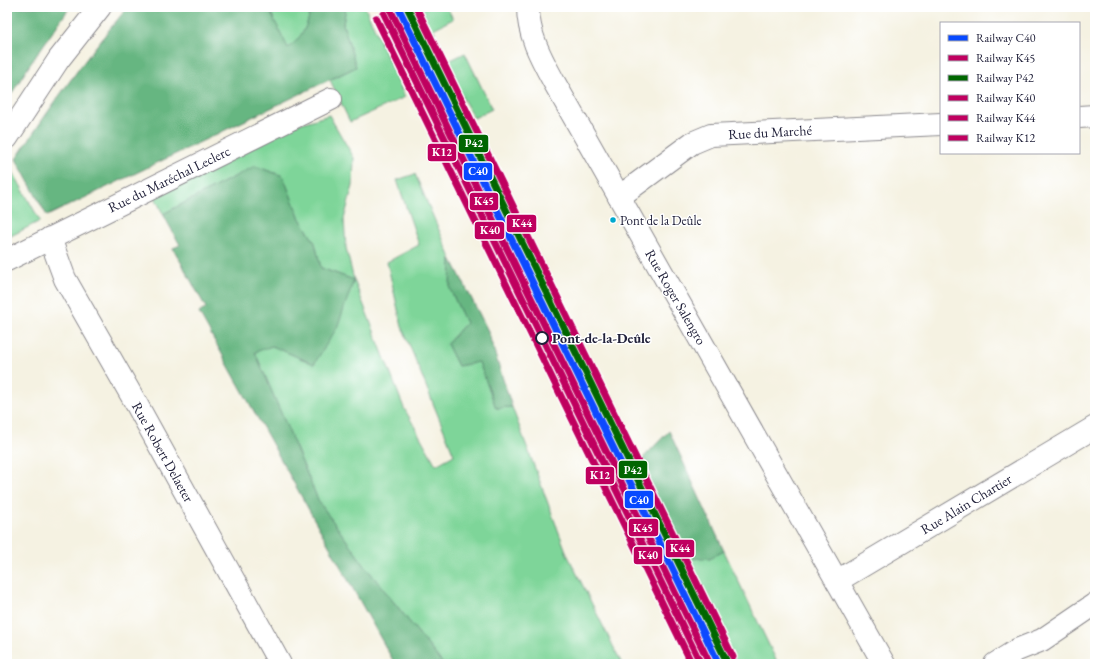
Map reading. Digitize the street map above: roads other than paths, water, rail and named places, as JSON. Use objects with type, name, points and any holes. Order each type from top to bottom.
[{"type":"street","points":[[7,138],[59,59],[100,7]]},
{"type":"street","name":"Rue Roger Salengro","points":[[528,7],[532,33],[541,57],[884,664]]},
{"type":"street","name":"Rue du Maréchal Leclerc","points":[[7,260],[331,99]]},
{"type":"street","points":[[1080,117],[1095,116]]},
{"type":"street","name":"Rue du Marché","points":[[619,197],[692,143],[711,135],[940,124]]},
{"type":"street","name":"Rue Robert Delaeter","points":[[50,238],[65,279],[137,405],[280,664]]},
{"type":"street","name":"Rue Alain Chartier","points":[[837,581],[1095,427]]},
{"type":"street","points":[[994,664],[1017,650],[1042,640],[1095,604]]},
{"type":"rail line","name":"C40","points":[[398,7],[719,664]]},
{"type":"rail line","name":"P42","points":[[407,7],[726,660]]},
{"type":"rail line","name":"K44","points":[[416,7],[733,657]]},
{"type":"rail line","name":"K45","points":[[391,11],[710,664]]},
{"type":"rail line","name":"K40","points":[[384,14],[701,664]]},
{"type":"rail line","name":"K12","points":[[376,18],[692,664]]},
{"type":"place","name":"Pont de la Deûle","points":[[613,220]]},
{"type":"place","name":"Pont-de-la-Deûle","points":[[542,338]]}]
